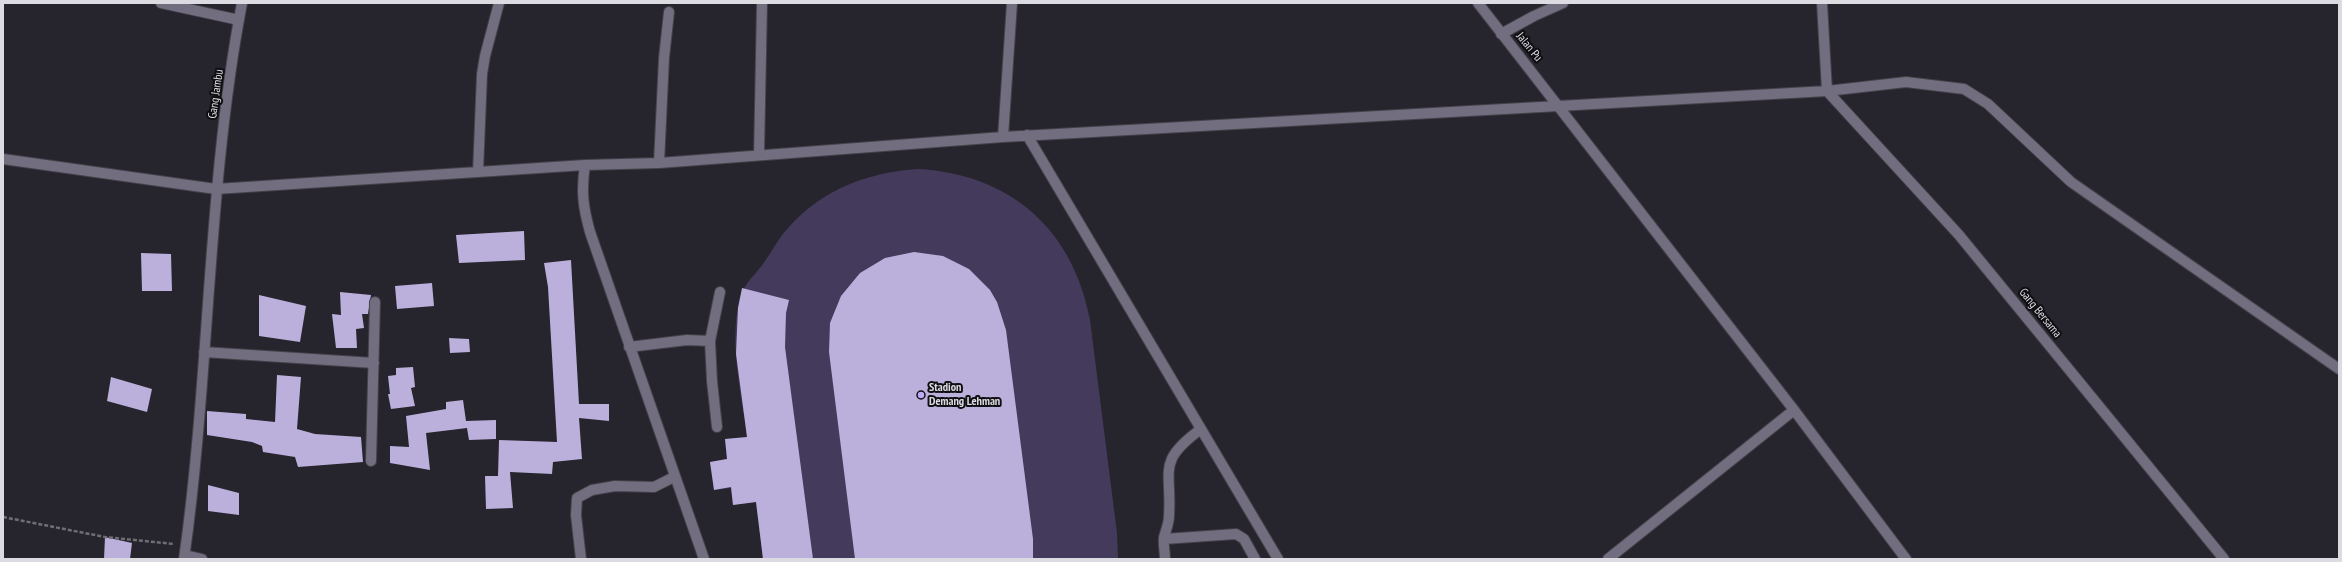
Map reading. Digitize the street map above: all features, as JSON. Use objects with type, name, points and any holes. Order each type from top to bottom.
[{"type":"street","points":[[161,3],[239,20]]},
{"type":"street","name":"Gang Jambu","points":[[184,557],[187,545],[204,352],[216,188],[242,3]]},
{"type":"street","points":[[478,172],[482,74],[485,56],[499,3]]},
{"type":"street","points":[[760,155],[762,3]]},
{"type":"street","points":[[1003,137],[1012,3]]},
{"type":"street","name":"Jalan Pu","points":[[1478,3],[1501,34],[1561,107],[1794,410],[1906,559]]},
{"type":"street","points":[[1501,34],[1534,16],[1563,3]]},
{"type":"street","points":[[1822,3],[1827,91]]},
{"type":"street","points":[[659,163],[664,58],[669,12]]},
{"type":"street","points":[[3,159],[216,188],[585,165],[659,163],[1027,135],[1561,107],[1827,91],[1906,82],[1964,89],[1988,104],[2071,182],[2339,369]]},
{"type":"street","name":"Gang Bersama","points":[[1827,91],[1959,235],[2224,559]]},
{"type":"street","points":[[1027,135],[1278,559]]},
{"type":"street","points":[[585,165],[582,189],[586,216],[629,347],[704,559]]},
{"type":"street","points":[[718,427],[712,381],[710,342],[720,292]]},
{"type":"street","points":[[371,461],[375,302]]},
{"type":"street","points":[[629,347],[687,340],[710,342]]},
{"type":"street","points":[[204,352],[374,363]]},
{"type":"street","points":[[1608,559],[1794,410]]},
{"type":"street","points":[[1165,559],[1164,539],[1169,516],[1167,478],[1171,459],[1182,443],[1201,429]]},
{"type":"street","points":[[581,559],[576,515],[577,498],[592,490],[615,486],[654,487],[674,477]]},
{"type":"street","points":[[1164,539],[1236,534],[1244,539],[1255,559]]},
{"type":"street","points":[[184,557],[202,559]]},
{"type":"path","points":[[3,518],[105,537],[187,545]]},
{"type":"shaded area","name":"Stadion Demang Lehman","points":[[918,169],[951,173],[981,182],[1008,195],[1032,212],[1052,234],[1069,259],[1082,288],[1090,320],[1117,533],[1118,559],[763,559],[756,502],[733,505],[731,488],[714,490],[710,462],[727,459],[725,439],[747,437],[735,339],[738,307],[742,292],[748,282],[765,261],[785,231],[817,202],[848,185],[865,179],[882,174]]},
{"type":"building","points":[[524,231],[525,260],[459,263],[456,235]]},
{"type":"building","points":[[914,252],[943,256],[969,269],[990,290],[997,302],[1006,330],[1033,539],[1033,559],[855,559],[829,352],[830,323],[841,296],[860,273],[885,258]]},
{"type":"building","points":[[141,253],[171,254],[172,291],[142,291]]},
{"type":"building","points":[[571,260],[579,404],[609,404],[609,421],[579,418],[582,459],[553,462],[552,474],[510,472],[513,508],[486,509],[485,476],[498,476],[499,440],[557,442],[548,287],[544,263]]},
{"type":"building","points":[[432,283],[434,306],[397,309],[395,286]]},
{"type":"building","points":[[742,288],[789,300],[786,313],[785,347],[813,559],[763,559],[756,502],[733,505],[731,487],[714,490],[710,462],[727,459],[725,439],[747,437],[736,354],[738,308]]},
{"type":"building","points":[[340,292],[371,295],[368,314],[362,314],[364,328],[356,329],[357,348],[336,348],[332,314],[341,315]]},
{"type":"building","points":[[259,295],[306,306],[300,342],[259,336]]},
{"type":"building","points":[[449,338],[469,339],[470,352],[450,353]]},
{"type":"building","points":[[413,367],[415,387],[411,388],[415,406],[391,409],[388,394],[390,394],[388,376],[396,375],[396,368]]},
{"type":"building","points":[[277,375],[301,377],[297,429],[315,434],[361,437],[363,462],[298,467],[295,457],[263,452],[262,446],[252,442],[207,435],[207,411],[246,414],[246,419],[275,422]]},
{"type":"building","points":[[111,377],[152,389],[147,412],[107,401]]},
{"type":"building","points":[[463,400],[466,421],[496,420],[496,439],[469,440],[467,428],[426,433],[430,470],[390,463],[390,446],[409,447],[406,416],[446,409],[446,402]]},
{"type":"building","points":[[208,485],[239,493],[239,515],[208,511]]},
{"type":"building","points":[[105,537],[132,543],[130,559],[104,559]]},
{"type":"place","name":"Stadion Demang Lehman","points":[[921,395]]}]
